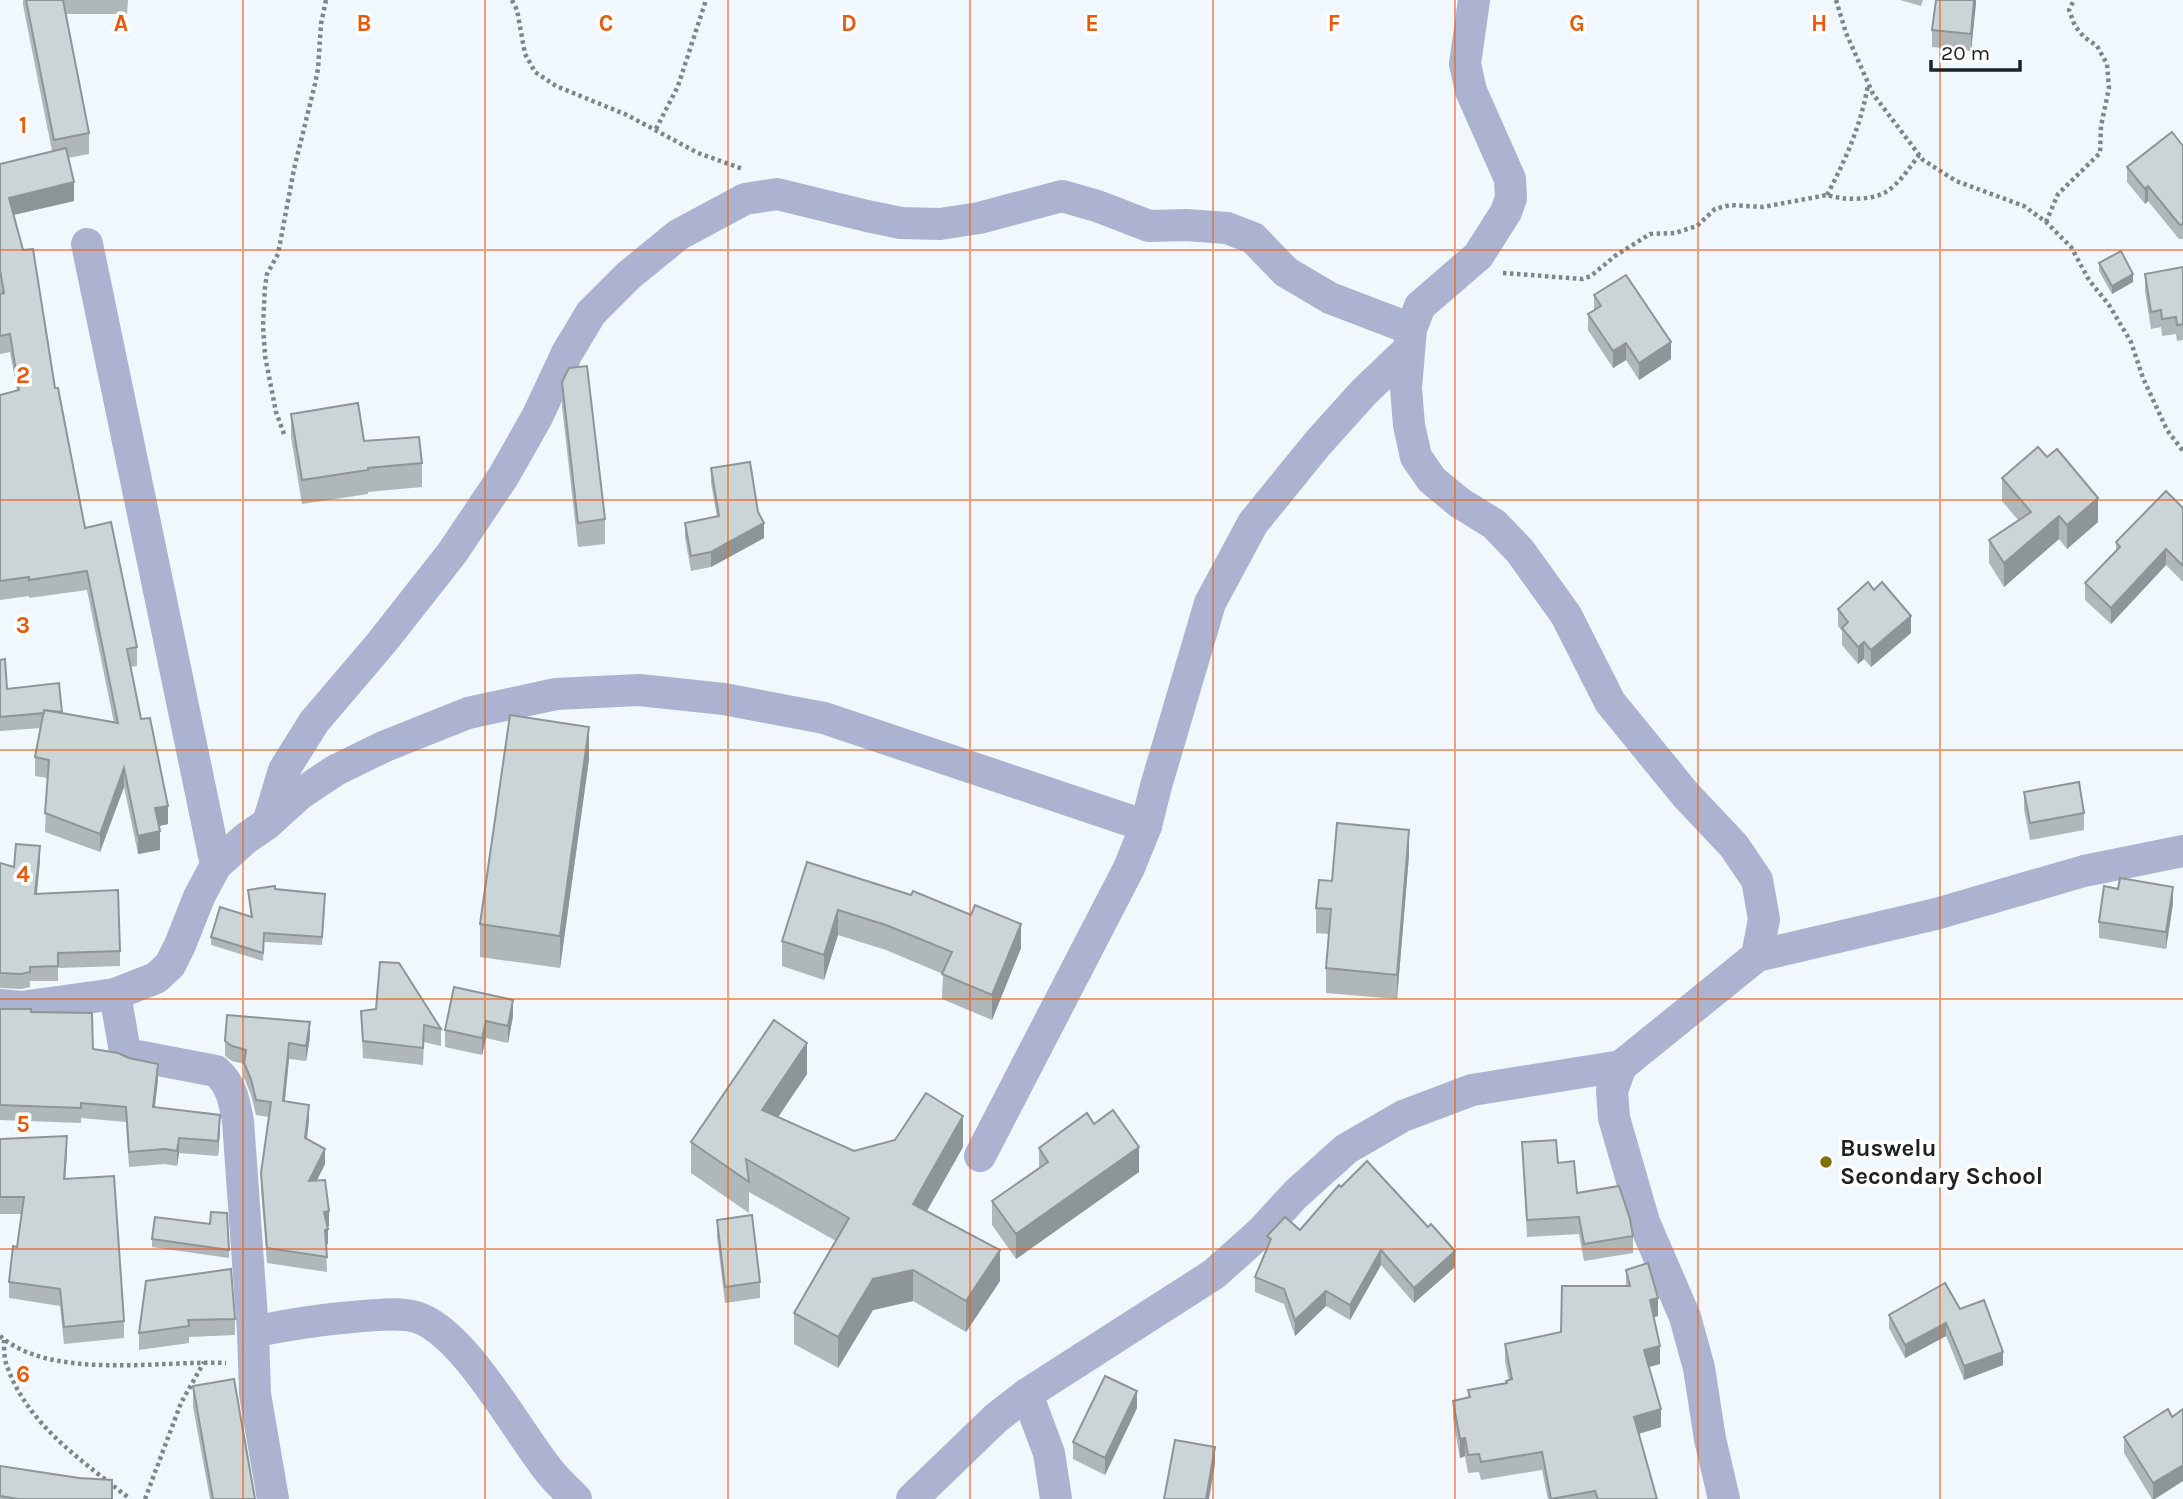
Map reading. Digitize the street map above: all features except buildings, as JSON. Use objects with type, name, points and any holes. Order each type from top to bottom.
[{"type":"street","points":[[1474,0],[1465,64],[1471,90],[1510,180],[1511,198],[1506,212],[1478,256],[1420,306],[1410,339],[1406,388],[1409,425],[1416,457],[1432,480],[1460,503],[1494,524],[1520,551],[1566,615],[1610,702],[1685,794],[1734,846],[1758,880],[1764,919],[1757,956]]},
{"type":"street","points":[[268,823],[284,770],[314,722],[452,554],[503,477],[537,417],[567,353],[591,313],[628,276],[678,235],[745,199],[777,194],[901,223],[940,225],[979,218],[1062,196],[1149,226],[1227,228],[1253,237],[1286,272],[1410,339]]},
{"type":"street","points":[[87,244],[216,865]]},
{"type":"street","points":[[980,1156],[1129,868],[1146,827],[1210,603],[1253,523],[1318,443],[1410,339]]},
{"type":"street","points":[[0,1005],[21,1007],[115,994],[156,978],[170,965],[216,865],[300,794],[336,769],[468,713],[556,694],[639,690],[724,699],[824,718],[1146,827]]},
{"type":"street","points":[[912,1499],[996,1418],[1027,1394],[1213,1274],[1260,1233],[1296,1194],[1346,1149],[1403,1116],[1472,1090],[1620,1066],[1757,956],[1936,914],[2084,872],[2183,851]]},
{"type":"street","points":[[115,994],[127,1052],[216,1071],[232,1091],[238,1121],[255,1394],[273,1499]]},
{"type":"street","points":[[1620,1066],[1612,1091],[1614,1118],[1644,1222],[1685,1317],[1699,1368],[1710,1439],[1724,1499]]},
{"type":"street","points":[[253,1332],[320,1320],[392,1314],[417,1317],[435,1327],[462,1352],[550,1472],[576,1499]]},
{"type":"street","points":[[1027,1394],[1049,1453],[1056,1499]]},
{"type":"path","points":[[284,433],[276,412],[265,356],[265,287],[267,274],[278,254],[293,169],[316,77],[326,0]]},
{"type":"path","points":[[512,0],[517,10],[525,54],[535,72],[556,86],[628,115],[698,152],[759,177],[777,194]]},
{"type":"path","points":[[656,129],[678,86],[706,0]]},
{"type":"path","points":[[1836,0],[1846,33],[1873,94],[1923,160],[1956,181],[2024,206],[2046,222],[2071,247],[2089,280],[2131,342],[2143,378],[2166,430],[2183,451]]},
{"type":"path","points":[[2046,222],[2058,194],[2100,153],[2101,126],[2109,88],[2107,64],[2097,46],[2084,37],[2071,18],[2069,10],[2074,0]]},
{"type":"path","points":[[1827,195],[1849,152],[1863,115],[1869,84]]},
{"type":"path","points":[[1467,267],[1485,272],[1583,279],[1650,234],[1675,233],[1697,226],[1714,209],[1730,205],[1763,207],[1827,195],[1857,198],[1886,192],[1919,155]]},
{"type":"path","points":[[2,1337],[26,1352],[68,1362],[147,1366],[204,1362],[254,1364]]},
{"type":"path","points":[[2,1337],[6,1365],[23,1399],[51,1435],[130,1499]]},
{"type":"path","points":[[145,1499],[181,1404],[204,1362]]},
{"type":"place","name":"Buswelu Secondary School","points":[[1826,1162]]}]
